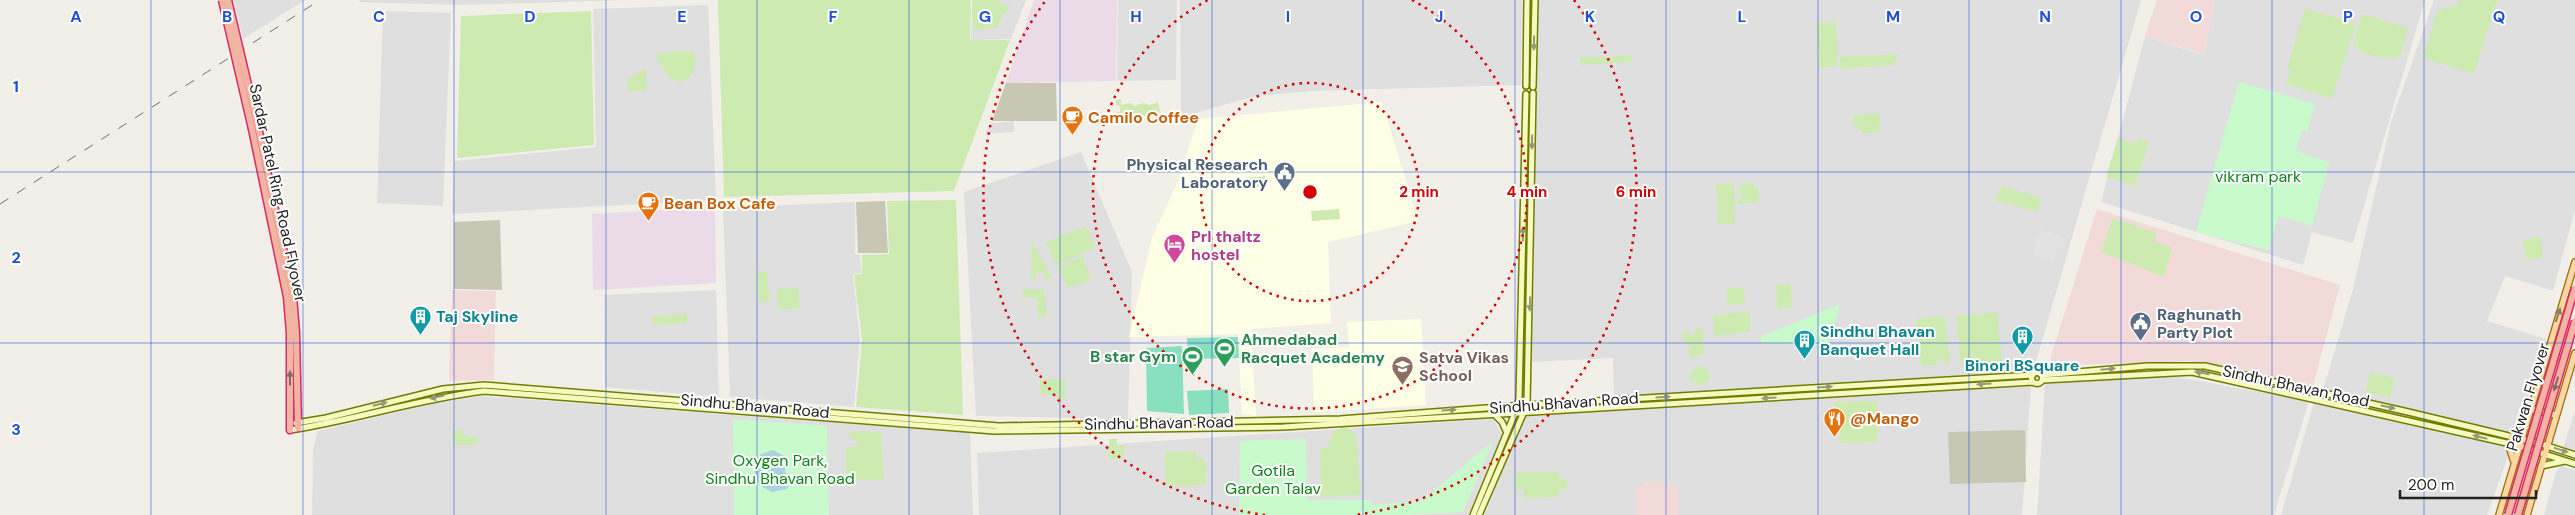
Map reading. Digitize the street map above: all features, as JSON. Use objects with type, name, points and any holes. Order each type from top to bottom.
[{"type":"highway","name":"Sardar Patel Ring Road Flyover","points":[[222,0],[271,214],[293,333],[290,427]]},
{"type":"highway","name":"Sardar Patel Ring Road Flyover","points":[[228,0],[277,212],[292,296],[298,426]]},
{"type":"highway","name":"Pakwan Flyover","points":[[2508,515],[2575,288]]},
{"type":"highway","name":"Pakwan Flyover","points":[[2518,515],[2575,321]]},
{"type":"main road","points":[[1473,515],[1518,406],[1527,0]]},
{"type":"main road","points":[[1479,515],[1527,405],[1535,0]]},
{"type":"main road","points":[[1526,86],[1533,90]]},
{"type":"main road","points":[[1526,94],[1533,90]]},
{"type":"main road","points":[[2499,515],[2575,262]]},
{"type":"main road","points":[[2528,515],[2546,445],[2575,353]]},
{"type":"main road","name":"Sindhu Bhavan Road","points":[[2042,378],[2194,364],[2316,390],[2522,439],[2575,455]]},
{"type":"main road","name":"Sindhu Bhavan Road","points":[[2042,378],[2192,372],[2508,443],[2575,464]]},
{"type":"main road","name":"Sindhu Bhavan Road","points":[[298,426],[443,389],[484,385],[999,426],[1340,419],[1527,405],[2033,375],[2038,373],[2042,378]]},
{"type":"main road","points":[[2033,375],[2033,382]]},
{"type":"main road","name":"Sindhu Bhavan Road","points":[[290,427],[443,396],[484,391],[994,431],[1283,426],[2033,382],[2038,384],[2042,378]]},
{"type":"main road","points":[[2530,409],[2556,415]]},
{"type":"main road","points":[[1494,414],[1502,422],[1507,433]]},
{"type":"main road","points":[[2511,437],[2526,427]]},
{"type":"main road","points":[[2508,443],[2514,462]]},
{"type":"main road","points":[[2541,466],[2565,461]]},
{"type":"shaded area","points":[[234,0],[305,0],[243,39]]},
{"type":"shaded area","points":[[359,0],[631,0],[456,5],[360,2]]},
{"type":"shaded area","points":[[972,0],[1026,0],[1011,39],[971,40]]},
{"type":"shaded area","points":[[1034,0],[1117,0],[1116,81],[1006,83]]},
{"type":"shaded area","points":[[1118,0],[1177,0],[1176,80],[1117,81]]},
{"type":"shaded area","points":[[1180,0],[1522,0],[1521,85],[1313,91],[1256,96],[1181,117]]},
{"type":"shaded area","points":[[1538,0],[2141,0],[2033,372],[1614,397],[1613,358],[1532,362]]},
{"type":"shaded area","points":[[2157,0],[2215,0],[2203,54],[2145,36]]},
{"type":"shaded area","points":[[2215,0],[2425,0],[2353,243],[2312,232],[2303,265],[2101,202],[2145,36],[2203,55]]},
{"type":"shaded area","points":[[2434,0],[2575,0],[2575,210],[2553,291],[2505,276],[2487,321],[2546,339],[2520,423],[2487,515],[2281,515],[2315,399],[2320,400],[2353,289],[2391,122]]},
{"type":"shaded area","points":[[708,5],[716,200],[452,214],[454,161],[596,147],[593,9]]},
{"type":"shaded area","points":[[383,11],[451,13],[443,206],[377,203]]},
{"type":"shaded area","points":[[1006,83],[1056,83],[1057,121],[992,121]]},
{"type":"shaded area","points":[[1382,102],[1418,221],[1328,242],[1331,323],[1251,329],[1256,416],[1242,414],[1238,334],[1129,337],[1152,238],[1178,181],[1198,119]]},
{"type":"shaded area","points":[[1014,121],[1014,132],[985,134],[991,123]]},
{"type":"shaded area","points":[[1081,152],[1132,272],[1128,419],[976,416],[964,192]]},
{"type":"shaded area","points":[[885,201],[888,253],[858,253],[856,202]]},
{"type":"shaded area","points":[[855,202],[855,254],[860,255],[861,273],[853,274],[860,339],[854,407],[730,397],[723,208]]},
{"type":"shaded area","points":[[715,207],[716,283],[593,290],[592,214]]},
{"type":"shaded area","points":[[2097,209],[2340,285],[2313,386],[2191,361],[2048,366]]},
{"type":"shaded area","points":[[500,220],[502,290],[454,289],[454,222]]},
{"type":"shaded area","points":[[2040,230],[2067,238],[2063,249],[2057,247],[2053,262],[2033,256]]},
{"type":"shaded area","points":[[452,290],[496,291],[494,380],[449,381]]},
{"type":"shaded area","points":[[716,290],[719,397],[605,387],[604,295]]},
{"type":"shaded area","points":[[1421,319],[1426,405],[1314,412],[1312,349],[1349,347],[1347,322]]},
{"type":"shaded area","points":[[2173,376],[2309,401],[2274,515],[2037,515],[2045,384]]},
{"type":"shaded area","points":[[2031,386],[2022,515],[1484,515],[1526,415]]},
{"type":"shaded area","points":[[481,396],[970,433],[973,515],[312,515],[313,449],[318,431],[437,403]]},
{"type":"shaded area","points":[[2575,410],[2575,453],[2563,449]]},
{"type":"shaded area","points":[[1493,419],[1502,434],[1468,515],[979,515],[977,453]]},
{"type":"shaded area","points":[[2025,430],[2026,482],[1950,484],[1948,432]]},
{"type":"shaded area","points":[[2561,466],[2575,470],[2575,515],[2544,515],[2556,472]]},
{"type":"shaded area","points":[[1643,482],[1664,482],[1664,486],[1678,485],[1679,515],[1635,515],[1635,486],[1643,486]]},
{"type":"green space","points":[[718,0],[971,0],[970,40],[1010,40],[954,191],[724,197]]},
{"type":"green space","points":[[972,0],[1000,0],[1001,6],[1010,4],[1006,14],[1003,13],[997,28],[973,30]]},
{"type":"green space","points":[[2459,0],[2497,0],[2474,74],[2423,58],[2438,10],[2457,5]]},
{"type":"green space","points":[[2305,8],[2356,24],[2332,99],[2286,84],[2291,70],[2287,68]]},
{"type":"green space","points":[[591,11],[594,145],[457,158],[461,16]]},
{"type":"green space","points":[[2362,14],[2408,28],[2400,57],[2396,56],[2396,59],[2386,56],[2385,59],[2358,51],[2359,47],[2353,45]]},
{"type":"green space","points":[[1836,22],[1838,66],[1819,68],[1816,23]]},
{"type":"green space","points":[[678,51],[695,52],[694,70],[690,77],[681,82],[670,79],[655,55]]},
{"type":"green space","points":[[1899,54],[1894,65],[1840,69],[1840,57]]},
{"type":"green space","points":[[1632,55],[1632,62],[1580,65],[1580,58]]},
{"type":"green space","points":[[641,70],[646,70],[647,91],[628,92],[627,77],[633,77]]},
{"type":"green space","name":"vikram park","points":[[2239,82],[2315,104],[2307,132],[2302,130],[2296,151],[2329,162],[2312,226],[2279,216],[2268,250],[2196,232]]},
{"type":"green space","points":[[1121,99],[1121,105],[1130,103],[1135,106],[1143,103],[1150,105],[1158,102],[1160,111],[1156,116],[1147,114],[1141,119],[1133,118],[1127,122],[1117,116],[1117,112],[1120,112],[1120,106],[1116,105],[1116,100]]},
{"type":"green space","points":[[1880,113],[1879,133],[1862,133],[1861,129],[1857,129],[1856,125],[1853,125],[1853,116]]},
{"type":"green space","points":[[2118,138],[2136,144],[2138,138],[2149,141],[2135,186],[2106,177]]},
{"type":"green space","points":[[1265,176],[1266,186],[1238,189],[1236,179]]},
{"type":"green space","points":[[1734,183],[1735,223],[1718,224],[1716,184]]},
{"type":"green space","points":[[1754,183],[1754,187],[1758,187],[1759,202],[1738,204],[1738,199],[1742,199],[1742,194],[1737,194],[1737,190],[1741,190],[1741,184]]},
{"type":"green space","points":[[2002,186],[2041,198],[2038,212],[1995,200]]},
{"type":"green space","points":[[956,200],[963,415],[856,407],[862,340],[854,275],[862,274],[862,255],[889,254],[887,201]]},
{"type":"green space","points":[[1339,209],[1340,219],[1312,221],[1311,211]]},
{"type":"green space","points":[[2113,218],[2157,233],[2154,241],[2172,248],[2164,277],[2101,252]]},
{"type":"green space","points":[[1086,226],[1095,248],[1056,265],[1046,242]]},
{"type":"green space","points":[[2540,237],[2543,258],[2526,260],[2523,240]]},
{"type":"green space","points":[[1032,241],[1052,279],[1044,279],[1044,272],[1036,272],[1036,279],[1031,279]]},
{"type":"green space","points":[[1083,256],[1091,280],[1068,288],[1057,268]]},
{"type":"green space","points":[[767,271],[770,301],[759,302],[757,272]]},
{"type":"green space","points":[[1776,284],[1791,284],[1792,308],[1777,309]]},
{"type":"green space","points":[[1744,287],[1745,304],[1727,305],[1727,288]]},
{"type":"green space","points":[[798,288],[800,308],[778,310],[777,289]]},
{"type":"green space","points":[[1023,289],[1044,289],[1047,316],[1038,317],[1037,298],[1023,298]]},
{"type":"green space","points":[[1840,304],[1829,346],[1760,342],[1762,336]]},
{"type":"green space","points":[[1750,311],[1750,331],[1714,336],[1713,315]]},
{"type":"green space","points":[[1997,312],[2002,361],[1961,364],[1956,316]]},
{"type":"green space","points":[[687,314],[687,323],[653,325],[652,316]]},
{"type":"green space","points":[[1945,316],[1950,363],[1944,364],[1943,360],[1937,361],[1937,365],[1921,366],[1916,319]]},
{"type":"green space","points":[[1695,327],[1704,331],[1702,344],[1705,353],[1694,358],[1689,357],[1688,351],[1691,346],[1684,342],[1683,332],[1687,330],[1688,335],[1695,334]]},
{"type":"green space","points":[[1238,337],[1239,358],[1188,359],[1187,338]]},
{"type":"green space","points":[[1182,346],[1184,414],[1147,411],[1146,348]]},
{"type":"green space","points":[[1703,366],[1709,373],[1710,380],[1700,386],[1696,382],[1689,381],[1689,376],[1693,370]]},
{"type":"green space","points":[[2371,372],[2395,378],[2390,398],[2365,392]]},
{"type":"green space","points":[[1040,379],[1065,379],[1065,399],[1056,399],[1056,395],[1041,395]]},
{"type":"green space","points":[[1228,389],[1229,413],[1189,415],[1187,391]]},
{"type":"green space","points":[[1877,401],[1878,442],[1840,443],[1840,426],[1835,426],[1834,402]]},
{"type":"green space","name":"Oxygen Park, Sindhu Bhavan Road","points":[[733,419],[827,426],[829,515],[734,515]]},
{"type":"green space","points":[[1343,427],[1348,428],[1356,436],[1361,495],[1321,497],[1320,450],[1329,444],[1333,432]]},
{"type":"green space","points":[[453,430],[463,430],[465,435],[478,438],[478,445],[453,445]]},
{"type":"green space","points":[[851,431],[881,432],[884,480],[846,480],[846,446],[856,447],[857,442],[849,436]]},
{"type":"green space","points":[[1109,439],[1117,439],[1117,445],[1124,445],[1124,459],[1109,459]]},
{"type":"green space","name":"Gotila Garden Talav","points":[[1306,439],[1307,500],[1370,500],[1371,505],[1421,501],[1493,441],[1463,512],[1412,515],[1239,515],[1240,441]]},
{"type":"green space","points":[[1196,451],[1196,458],[1205,458],[1206,485],[1166,486],[1165,452]]},
{"type":"green space","points":[[1516,472],[1559,472],[1559,479],[1567,479],[1567,489],[1559,489],[1559,497],[1524,498],[1524,490],[1516,490]]},
{"type":"water","points":[[773,450],[786,457],[785,471],[791,481],[787,489],[772,492],[759,485],[753,468],[761,454]]},
{"type":"railway","points":[[0,204],[320,0]]},
{"type":"place","name":"Camilo Coffee","points":[[1072,136]]},
{"type":"place","name":"Physical Research Laboratory","points":[[1284,192]]},
{"type":"place","name":"Bean Box Cafe","points":[[648,222]]},
{"type":"place","name":"Prl thaltz hostel","points":[[1175,264]]},
{"type":"place","name":"Taj Skyline","points":[[420,335]]},
{"type":"place","name":"Raghunath Party Plot","points":[[2141,342]]},
{"type":"place","name":"Binori BSquare","points":[[2022,355]]},
{"type":"place","name":"Sindhu Bhavan Banquet Hall","points":[[1804,359]]},
{"type":"place","name":"Ahmedabad Racquet Academy","points":[[1225,367]]},
{"type":"place","name":"B star Gym","points":[[1192,375]]},
{"type":"place","name":"Satva Vikas School","points":[[1403,385]]},
{"type":"place","name":"@Mango","points":[[1834,437]]}]
